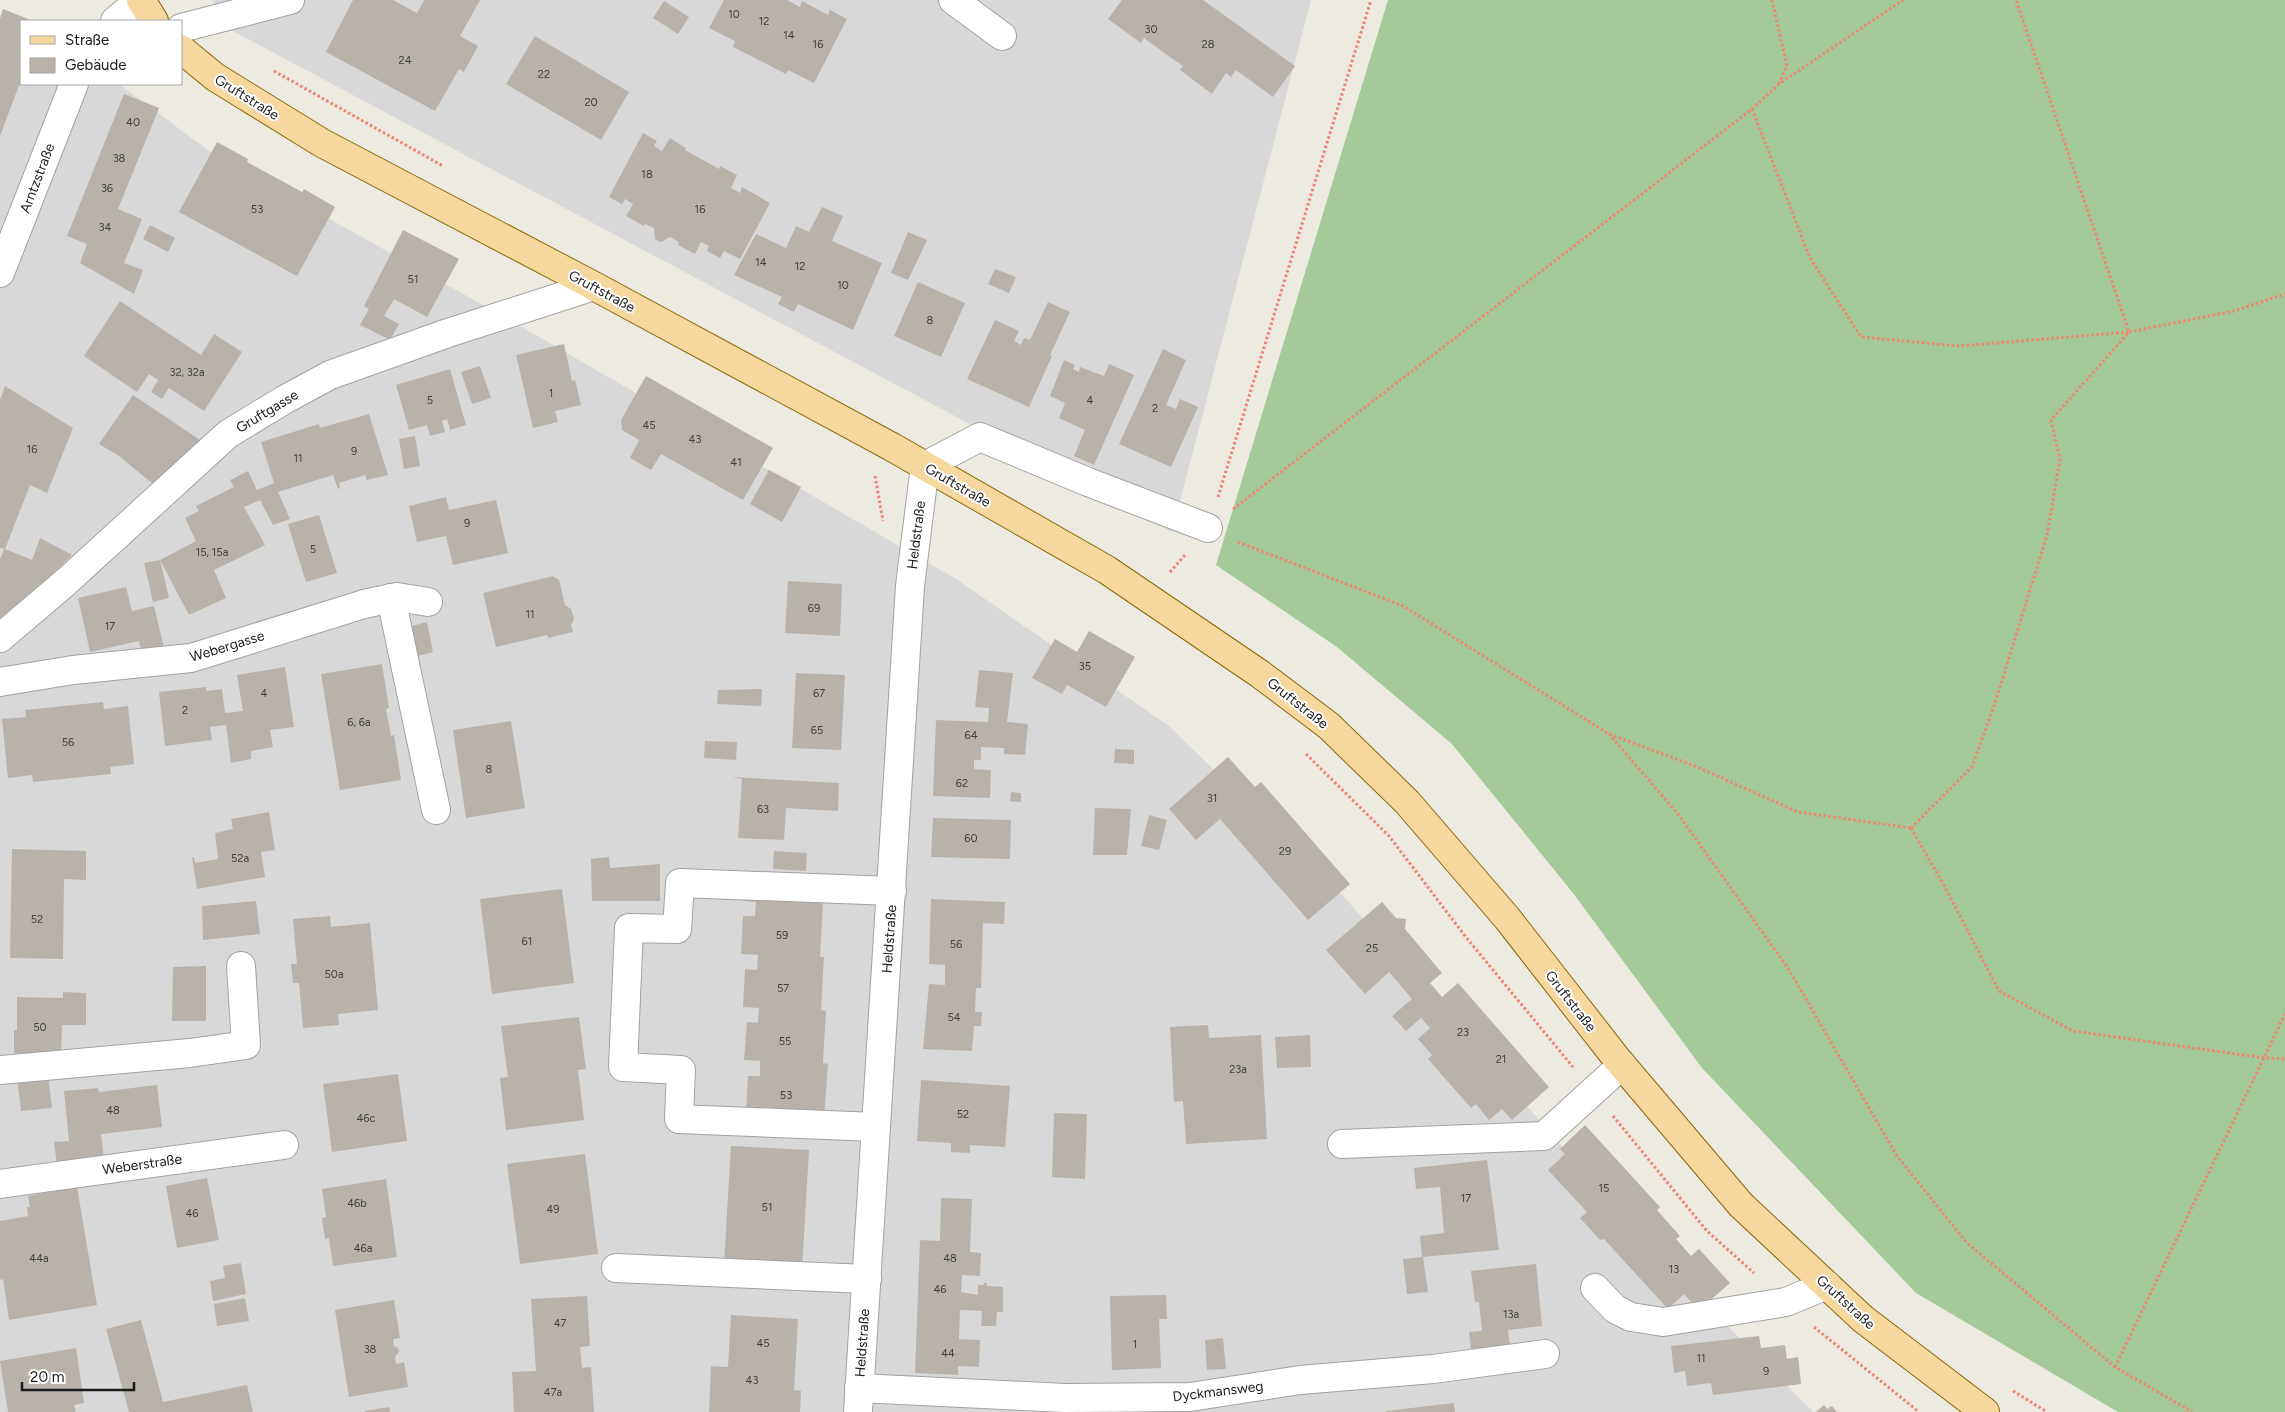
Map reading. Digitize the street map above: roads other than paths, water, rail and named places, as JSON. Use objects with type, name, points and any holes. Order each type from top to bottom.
[{"type":"main road","points":[[140,0],[153,20]]},
{"type":"main road","name":"Gruftstraße","points":[[182,50],[215,77],[322,143],[594,286],[924,466],[1107,570],[1260,674],[1329,726],[1407,802],[1507,918],[1622,1065],[1741,1205],[1863,1319],[1985,1412]]},
{"type":"street","points":[[115,20],[140,0]]},
{"type":"street","points":[[182,28],[290,0]]},
{"type":"street","points":[[953,0],[1002,36]]},
{"type":"street","name":"Arntzstraße","points":[[0,273],[74,85]]},
{"type":"street","name":"Gruftgasse","points":[[0,638],[67,581],[228,434],[284,400],[330,375],[448,333],[594,286]]},
{"type":"street","points":[[924,466],[980,438],[1208,528]]},
{"type":"street","name":"Heldstraße","points":[[859,1400],[910,586],[924,466]]},
{"type":"street","name":"Webergasse","points":[[0,682],[73,670],[191,658],[364,604],[398,596],[428,602]]},
{"type":"street","points":[[391,598],[436,810]]},
{"type":"street","points":[[876,1127],[680,1119],[681,1070],[623,1067],[629,928],[677,929],[680,882],[892,891]]},
{"type":"street","points":[[0,1070],[171,1055],[246,1045],[241,966]]},
{"type":"street","points":[[1342,1144],[1544,1136],[1622,1065]]},
{"type":"street","name":"Weberstraße","points":[[0,1184],[284,1145]]},
{"type":"street","points":[[616,1268],[867,1279]]},
{"type":"street","points":[[1595,1288],[1614,1308],[1631,1316],[1664,1322],[1786,1302],[1827,1286]]},
{"type":"street","name":"Dyckmansweg","points":[[859,1400],[1190,1397],[1300,1380],[1433,1369],[1545,1354]]}]
